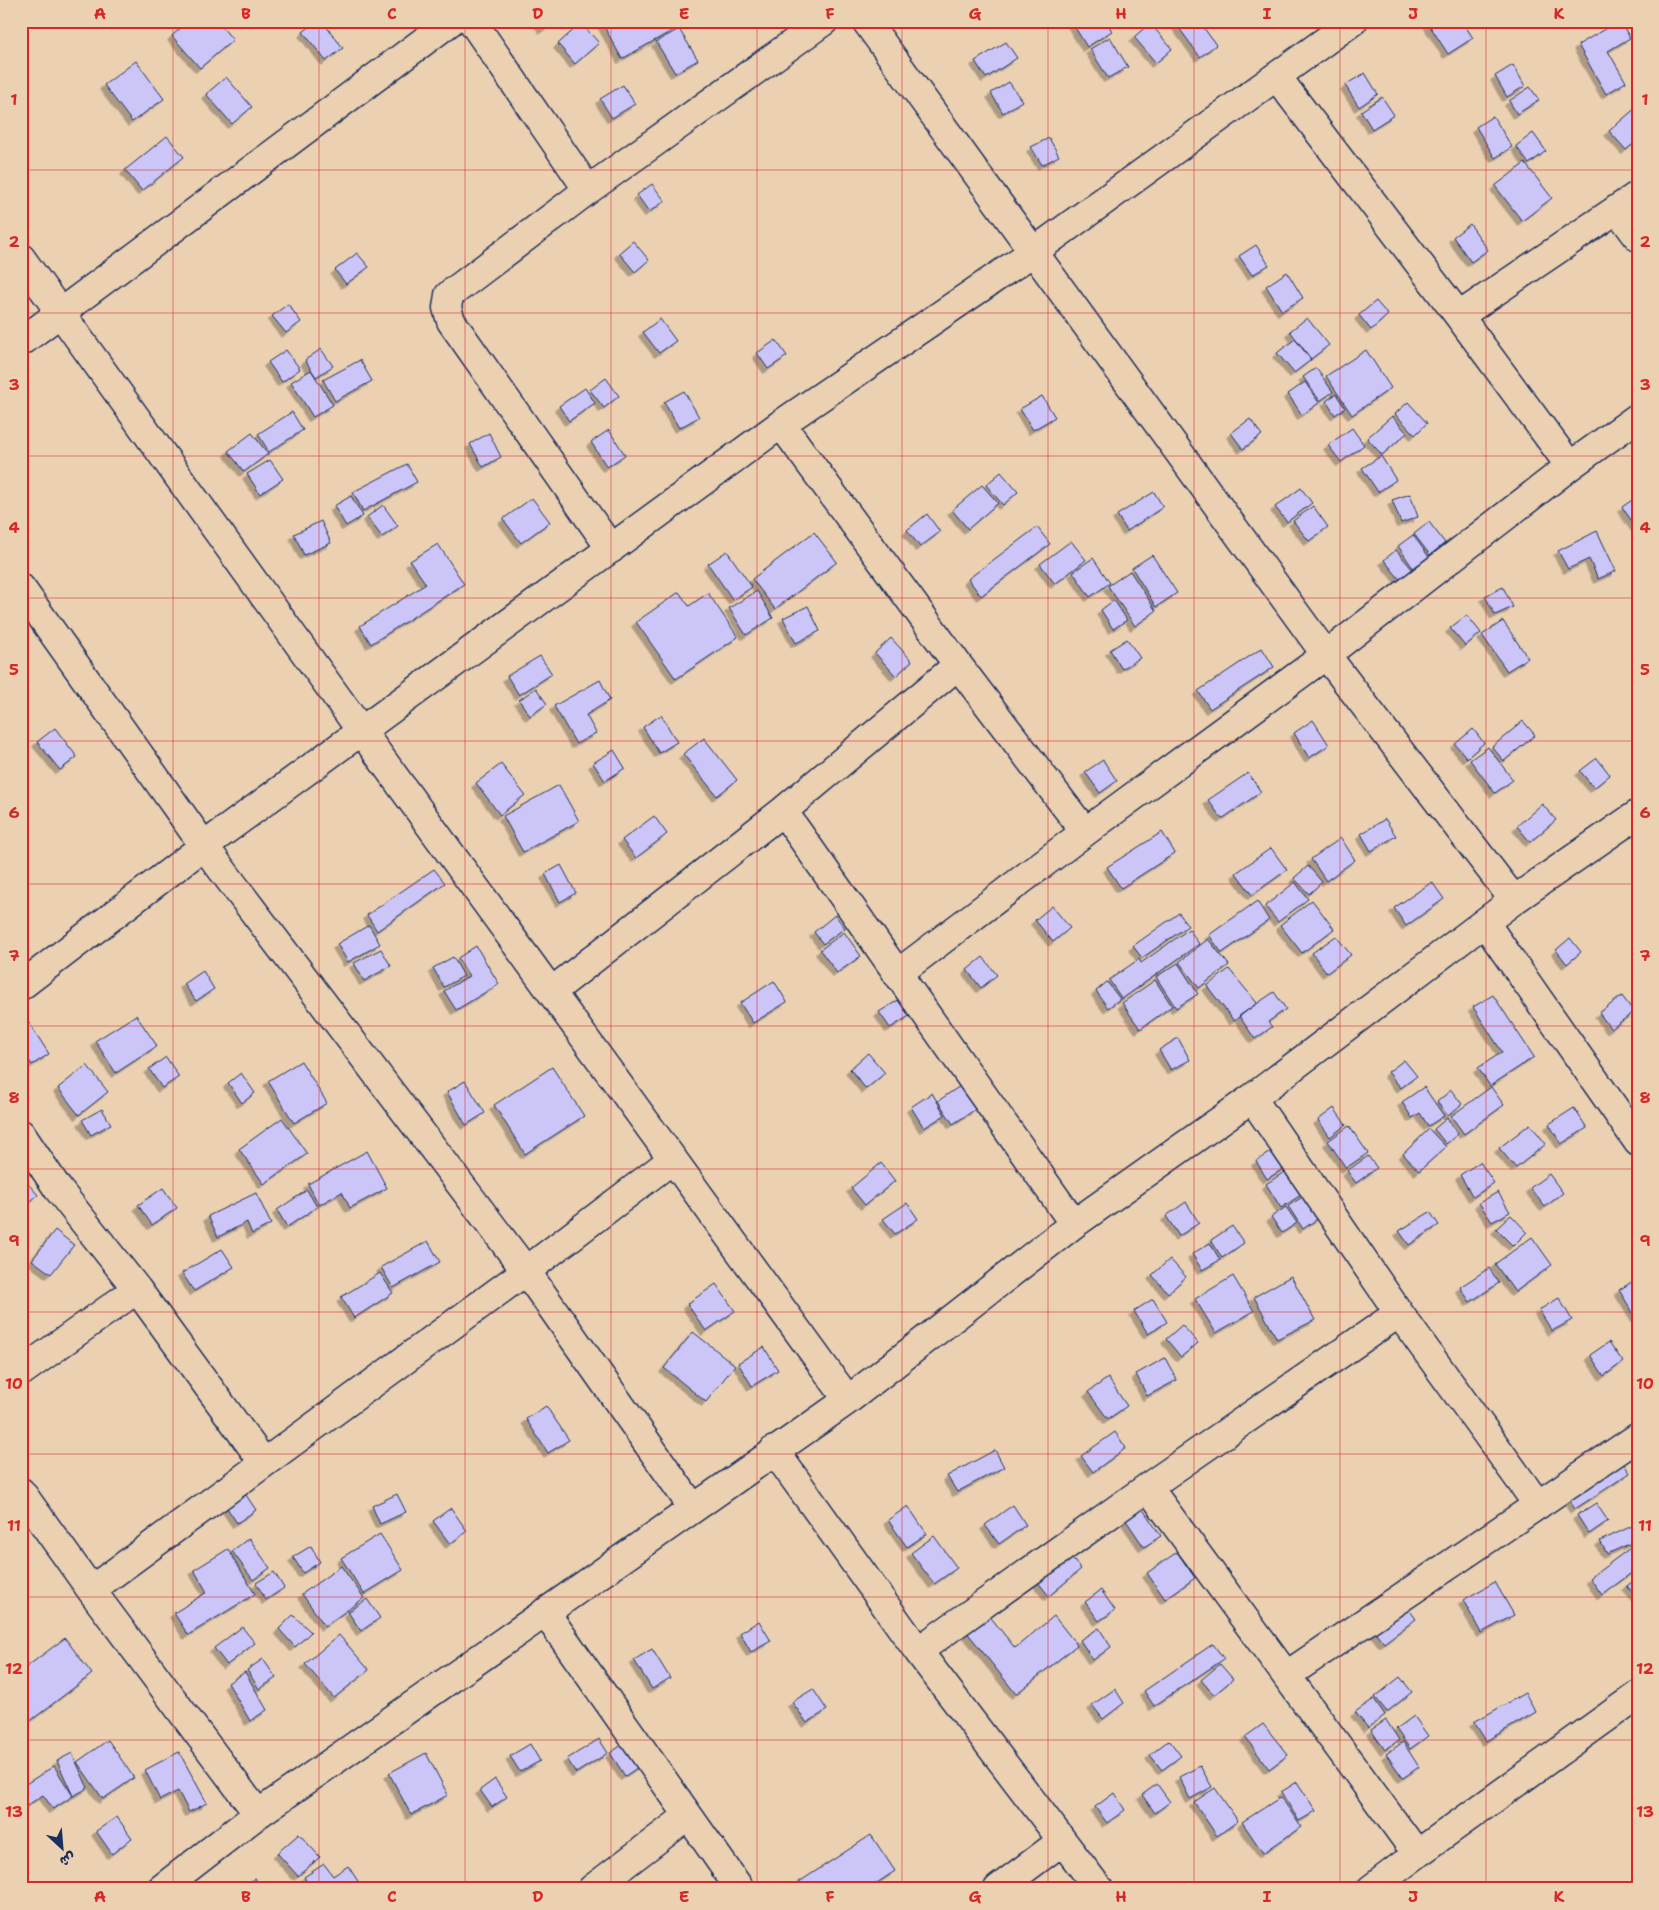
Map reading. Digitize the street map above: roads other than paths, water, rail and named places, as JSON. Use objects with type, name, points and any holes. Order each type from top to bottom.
[{"type":"street","points":[[21,342],[451,21]]},
{"type":"street","points":[[472,21],[588,190]]},
{"type":"street","points":[[611,549],[451,321],[447,308],[449,295],[588,190],[824,21]]},
{"type":"street","points":[[866,21],[1326,655],[1514,900]]},
{"type":"street","points":[[21,986],[204,846],[781,424],[1033,252],[1353,21]]},
{"type":"street","points":[[1277,77],[1459,316],[1570,466]]},
{"type":"street","points":[[1459,316],[1628,202],[1638,236]]},
{"type":"street","points":[[21,258],[362,732],[848,1400]]},
{"type":"street","points":[[897,974],[1085,832],[1326,655],[1570,466],[1638,417]]},
{"type":"street","points":[[781,424],[958,665],[1085,832]]},
{"type":"street","points":[[21,588],[204,846],[526,1271],[693,1508]]},
{"type":"street","points":[[551,992],[783,811],[958,665]]},
{"type":"street","points":[[783,811],[1074,1224]]},
{"type":"street","points":[[161,1889],[258,1814],[774,1450],[848,1400],[1074,1224],[1252,1098],[1514,900],[1638,814]]},
{"type":"street","points":[[1485,923],[1637,1141]]},
{"type":"street","points":[[1252,1098],[1399,1313],[1538,1505]]},
{"type":"street","points":[[21,1134],[58,1189],[136,1288],[264,1463]]},
{"type":"street","points":[[91,1590],[526,1271],[673,1159]]},
{"type":"street","points":[[21,1372],[136,1288]]},
{"type":"street","points":[[918,1651],[1148,1487],[1399,1313]]},
{"type":"street","points":[[1287,1675],[1638,1437]]},
{"type":"street","points":[[774,1450],[918,1651],[1099,1889]]},
{"type":"street","points":[[1148,1487],[1417,1854]]},
{"type":"street","points":[[21,1492],[91,1590],[258,1814]]},
{"type":"street","points":[[545,1612],[740,1889]]},
{"type":"street","points":[[1371,1889],[1638,1695]]},
{"type":"street","points":[[592,1889],[688,1816]]},
{"type":"street","points":[[998,1889],[1062,1841]]}]
